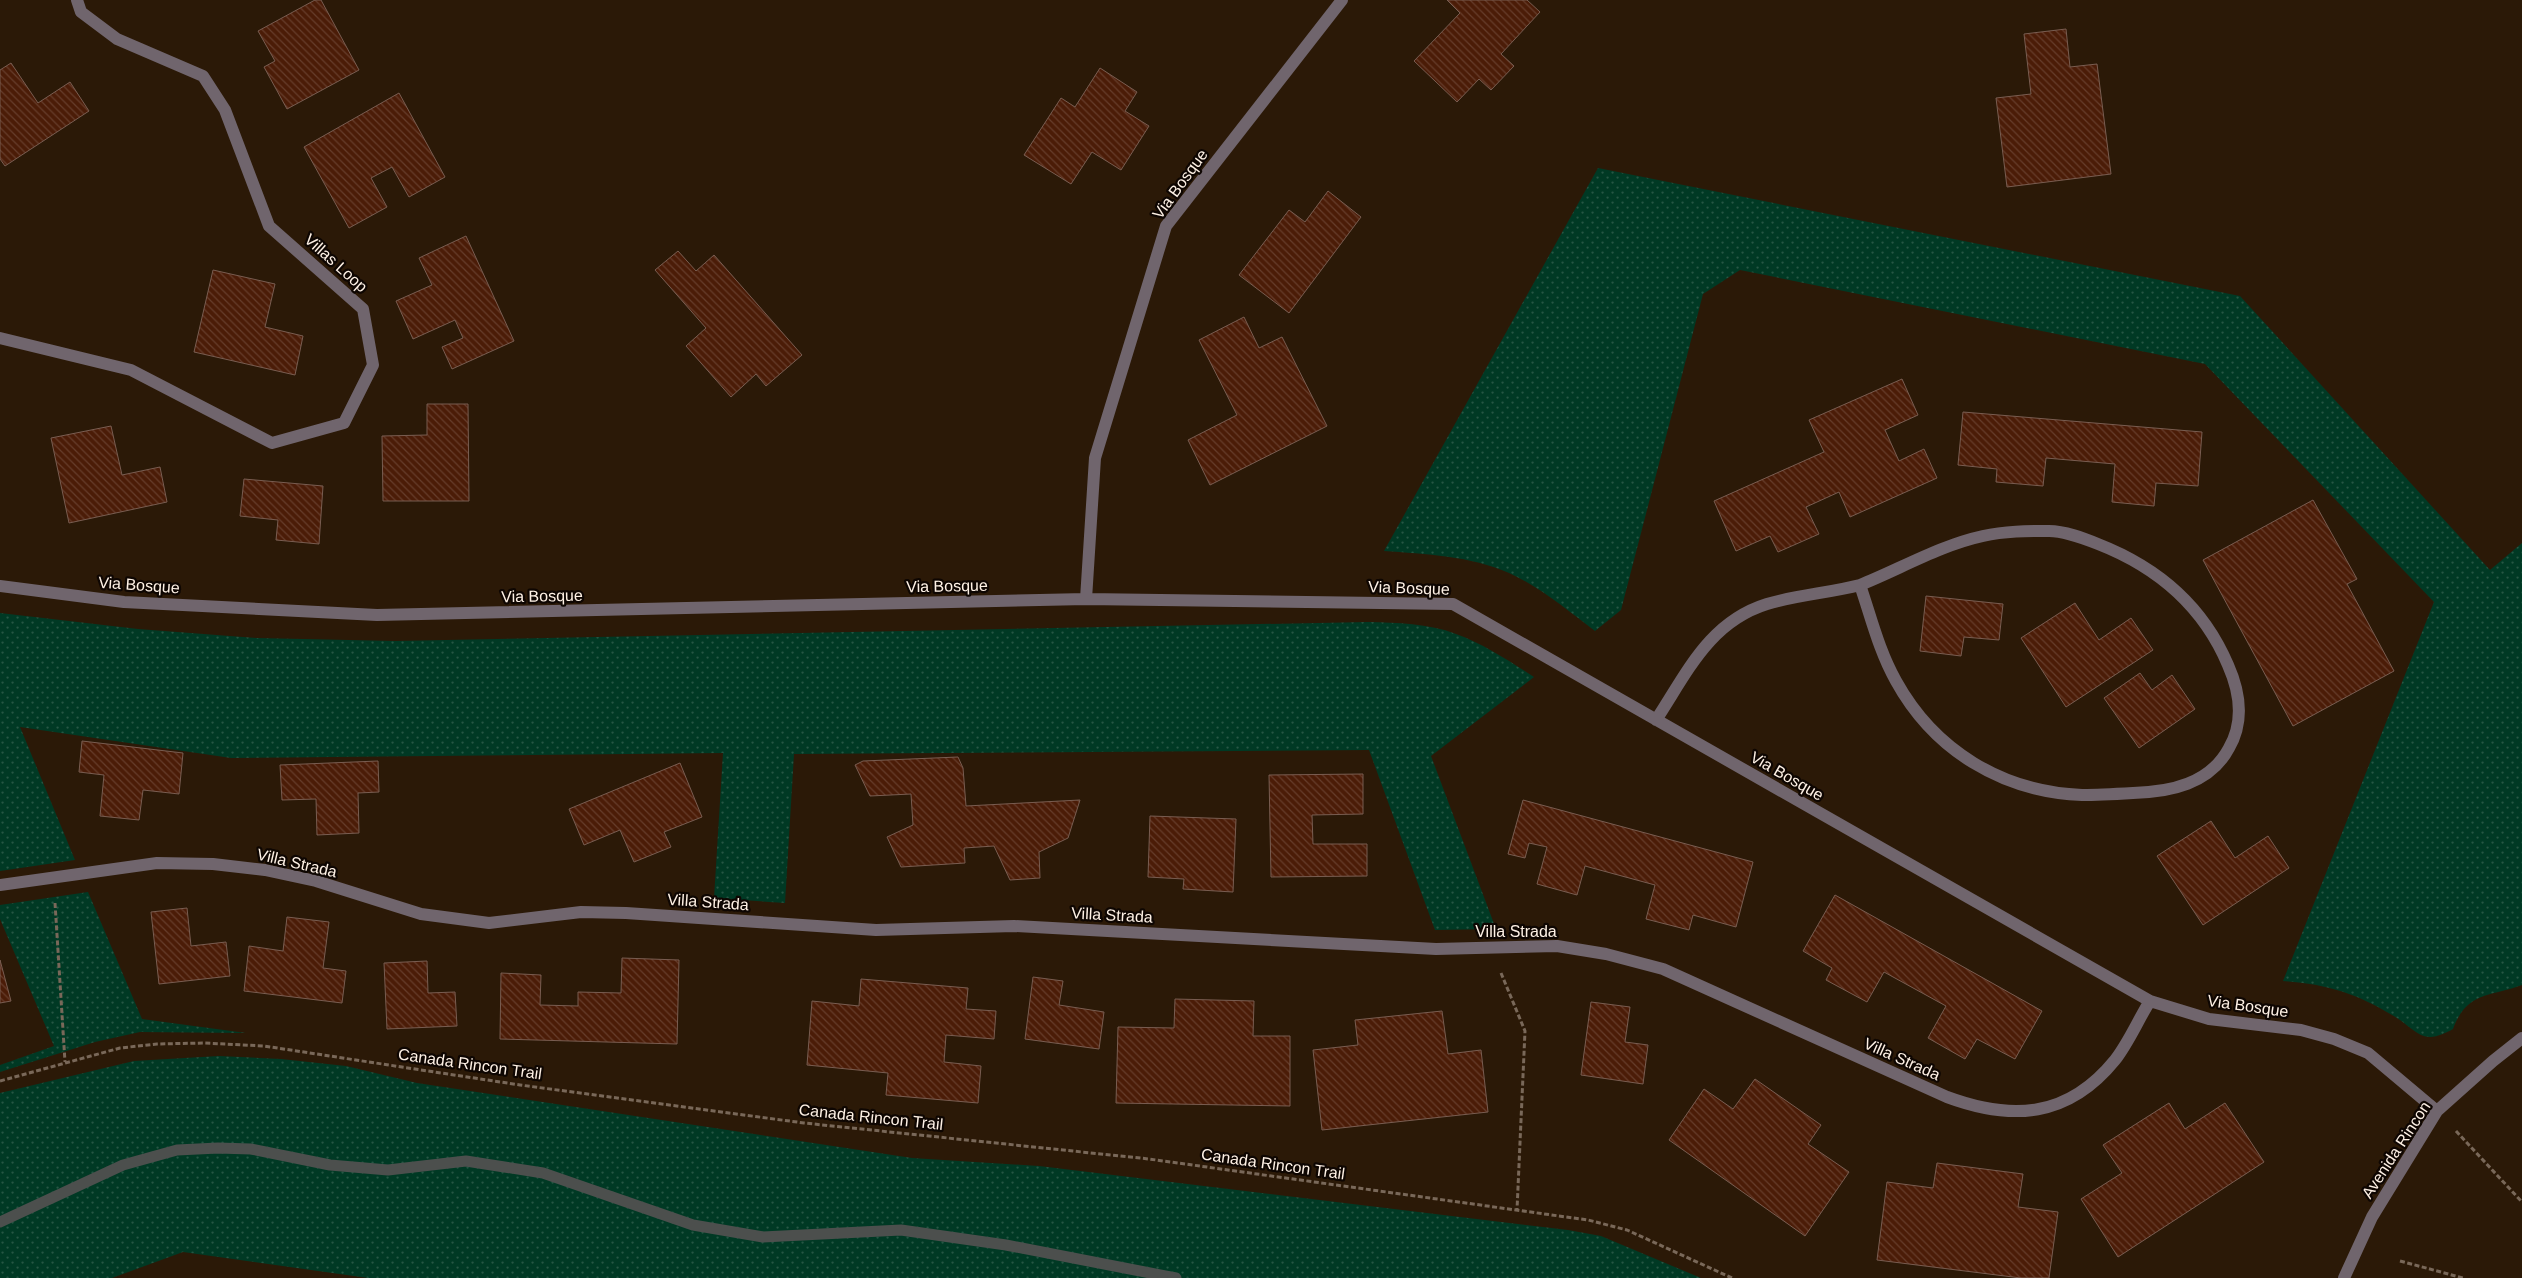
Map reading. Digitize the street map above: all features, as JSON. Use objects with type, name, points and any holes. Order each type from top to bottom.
[{"type":"street","name":"Villas Loop","points":[[0,338],[131,370],[272,443],[344,423],[373,365],[363,309],[269,226],[226,110],[203,76],[118,40],[81,12],[77,0]]},
{"type":"street","name":"Via Bosque","points":[[1086,599],[1095,458],[1166,226],[1342,0]]},
{"type":"street","points":[[1656,720],[1706,644],[1728,623],[1766,605],[1860,585],[1946,548],[1982,536],[2016,532],[2053,531],[2085,538],[2142,564],[2167,582],[2188,601],[2206,624],[2232,674],[2238,699],[2236,734],[2220,763],[2208,773],[2184,785],[2156,792],[2082,795],[2027,787],[2005,779],[1960,756],[1941,740],[1919,717],[1894,679],[1860,585]]},
{"type":"street","name":"Via Bosque","points":[[0,586],[124,602],[378,615],[1086,599],[1454,604],[2150,1001],[2209,1019],[2301,1030],[2334,1039],[2368,1053],[2437,1111]]},
{"type":"street","name":"Villa Strada","points":[[0,885],[157,863],[212,864],[265,870],[316,881],[421,914],[489,923],[581,912],[626,912],[876,930],[1014,926],[1436,949],[1489,946],[1557,946],[1606,954],[1663,969],[1947,1097],[1977,1108],[2015,1113],[2041,1110],[2072,1096],[2096,1081],[2116,1058],[2150,1001]]},
{"type":"street","name":"Avenida Rincon","points":[[2344,1278],[2372,1217],[2437,1111],[2522,1038]]},
{"type":"path","points":[[53,877],[65,1062]]},
{"type":"path","points":[[1489,946],[1525,1031],[1517,1210]]},
{"type":"path","name":"Canada Rincon Trail","points":[[0,1081],[120,1048],[157,1044],[204,1043],[264,1046],[520,1085],[804,1123],[1149,1159],[1588,1220],[1627,1230],[1732,1278]]},
{"type":"path","points":[[2437,1111],[2522,1202]]},
{"type":"path","points":[[2400,1261],[2464,1278]]},
{"type":"green space","points":[[1598,168],[2240,296],[2490,570],[2522,543],[2522,985],[2481,997],[2465,1008],[2453,1029],[2434,1037],[2429,1037],[2421,1035],[2379,1007],[2353,995],[2313,984],[2283,981],[2434,602],[2205,364],[1740,270],[1703,294],[1621,610],[1595,631],[1532,585],[1494,567],[1464,559],[1384,551]]},
{"type":"green space","points":[[0,613],[138,629],[256,638],[395,641],[1368,622],[1412,624],[1445,630],[1486,648],[1534,677],[1431,756],[1496,929],[1435,930],[1369,750],[794,754],[785,903],[714,898],[723,753],[231,758],[20,727],[75,860],[0,871]]},
{"type":"green space","points":[[88,892],[142,1019],[246,1033],[140,1032],[95,1042],[0,1072],[0,1065],[54,1046],[0,919],[0,905]]},
{"type":"green space","points":[[219,1056],[281,1059],[346,1066],[417,1083],[912,1158],[1039,1166],[1568,1230],[1601,1236],[1701,1278],[368,1278],[183,1252],[112,1278],[0,1278],[0,1093],[134,1061]]},
{"type":"building","points":[[315,0],[321,0],[359,70],[287,109],[264,67],[275,61],[258,31]]},
{"type":"building","points":[[1447,0],[1527,0],[1540,12],[1501,54],[1514,66],[1491,90],[1479,79],[1457,102],[1414,61],[1460,13]]},
{"type":"building","points":[[2066,29],[2070,67],[2097,64],[2111,174],[2007,187],[1996,98],[2031,94],[2024,34]]},
{"type":"building","points":[[11,63],[38,103],[70,82],[89,111],[5,166],[0,159],[0,70]]},
{"type":"building","points":[[1100,68],[1137,92],[1125,111],[1149,126],[1121,170],[1092,152],[1071,184],[1024,155],[1061,98],[1075,107]]},
{"type":"building","points":[[399,93],[445,177],[409,197],[392,167],[371,178],[387,207],[349,228],[304,147]]},
{"type":"building","points":[[1328,191],[1361,217],[1289,313],[1239,275],[1289,210],[1305,222]]},
{"type":"building","points":[[466,236],[514,341],[452,369],[442,347],[463,338],[455,320],[413,339],[396,301],[432,285],[419,258]]},
{"type":"building","points":[[678,251],[696,271],[714,255],[802,355],[766,386],[756,374],[731,397],[686,346],[706,328],[655,270]]},
{"type":"building","points":[[213,270],[275,284],[265,327],[303,336],[295,375],[194,352]]},
{"type":"building","points":[[1244,317],[1259,348],[1282,337],[1327,426],[1210,485],[1188,440],[1237,415],[1199,340]]},
{"type":"building","points":[[1902,379],[1918,415],[1885,430],[1899,461],[1924,449],[1937,478],[1850,517],[1839,492],[1806,507],[1819,534],[1778,552],[1770,536],[1736,551],[1714,501],[1824,452],[1809,420]]},
{"type":"building","points":[[427,404],[468,404],[469,501],[383,501],[382,436],[427,435]]},
{"type":"building","points":[[1963,412],[2202,432],[2198,486],[2156,483],[2154,506],[2112,502],[2115,464],[2046,458],[2043,486],[1996,482],[1997,469],[1958,465]]},
{"type":"building","points":[[111,426],[122,475],[160,467],[167,502],[69,523],[51,438]]},
{"type":"building","points":[[244,479],[323,486],[319,544],[276,540],[278,520],[240,516]]},
{"type":"building","points":[[2313,500],[2357,579],[2347,584],[2394,671],[2293,726],[2203,560]]},
{"type":"building","points":[[1926,596],[2003,604],[1999,640],[1964,637],[1961,656],[1920,651]]},
{"type":"building","points":[[2075,603],[2099,640],[2131,618],[2153,650],[2066,707],[2021,638]]},
{"type":"building","points":[[2140,673],[2152,690],[2172,675],[2195,709],[2139,748],[2104,698]]},
{"type":"building","points":[[82,741],[183,753],[179,794],[143,790],[139,820],[100,816],[104,775],[79,772]]},
{"type":"building","points":[[958,757],[963,768],[966,806],[1080,800],[1068,838],[1039,852],[1040,878],[1010,880],[994,846],[964,848],[965,863],[901,867],[887,837],[913,825],[911,794],[870,796],[855,765],[863,761]]},
{"type":"building","points":[[378,761],[379,792],[358,793],[359,833],[317,835],[316,799],[282,800],[280,765]]},
{"type":"building","points":[[680,763],[702,817],[664,832],[671,847],[634,862],[620,830],[584,845],[569,809]]},
{"type":"building","points":[[1363,774],[1363,814],[1312,815],[1313,844],[1367,844],[1367,876],[1271,877],[1269,775]]},
{"type":"building","points":[[1523,800],[1753,862],[1736,927],[1693,915],[1689,930],[1646,919],[1655,885],[1585,866],[1577,895],[1537,884],[1547,847],[1529,843],[1525,858],[1508,854]]},
{"type":"building","points":[[1150,816],[1236,819],[1233,892],[1183,889],[1184,879],[1148,877]]},
{"type":"building","points":[[2211,821],[2235,858],[2268,836],[2289,868],[2203,925],[2157,856]]},
{"type":"building","points":[[1835,895],[2042,1011],[2015,1059],[1977,1039],[1965,1059],[1928,1038],[1946,1006],[1884,972],[1867,1002],[1826,980],[1832,968],[1803,951]]},
{"type":"building","points":[[187,908],[191,946],[226,942],[230,976],[159,984],[151,912]]},
{"type":"building","points":[[287,917],[329,922],[323,968],[346,971],[342,1003],[244,991],[249,946],[283,951]]},
{"type":"building","points":[[622,958],[679,960],[677,1044],[500,1039],[501,973],[541,975],[540,1005],[578,1006],[578,992],[621,993]]},
{"type":"building","points":[[0,960],[11,1001],[0,1003]]},
{"type":"building","points":[[427,961],[428,993],[455,992],[457,1026],[387,1029],[384,963]]},
{"type":"building","points":[[1033,977],[1063,981],[1059,1005],[1104,1012],[1099,1049],[1025,1039]]},
{"type":"building","points":[[861,979],[968,988],[966,1009],[996,1011],[994,1039],[946,1035],[944,1062],[981,1066],[978,1103],[886,1095],[888,1073],[807,1065],[812,1001],[859,1006]]},
{"type":"building","points":[[1175,999],[1254,1001],[1253,1036],[1290,1036],[1290,1106],[1116,1103],[1118,1027],[1174,1028]]},
{"type":"building","points":[[1591,1002],[1630,1007],[1625,1042],[1648,1045],[1643,1084],[1581,1075]]},
{"type":"building","points":[[1442,1011],[1448,1054],[1481,1050],[1488,1112],[1322,1130],[1313,1050],[1358,1045],[1355,1020]]},
{"type":"building","points":[[1755,1079],[1821,1125],[1808,1144],[1849,1172],[1805,1236],[1669,1140],[1704,1089],[1733,1109]]},
{"type":"building","points":[[2169,1103],[2185,1129],[2225,1103],[2264,1162],[2118,1257],[2081,1199],[2122,1173],[2103,1145]]},
{"type":"building","points":[[1937,1163],[2023,1174],[2018,1207],[2058,1212],[2049,1278],[2021,1278],[1877,1260],[1887,1182],[1933,1188]]},
{"type":"waterway","points":[[0,1222],[123,1165],[177,1150],[251,1149],[330,1165],[388,1170],[466,1161],[543,1173],[693,1225],[763,1237],[901,1230],[1006,1245],[1176,1278]]}]
